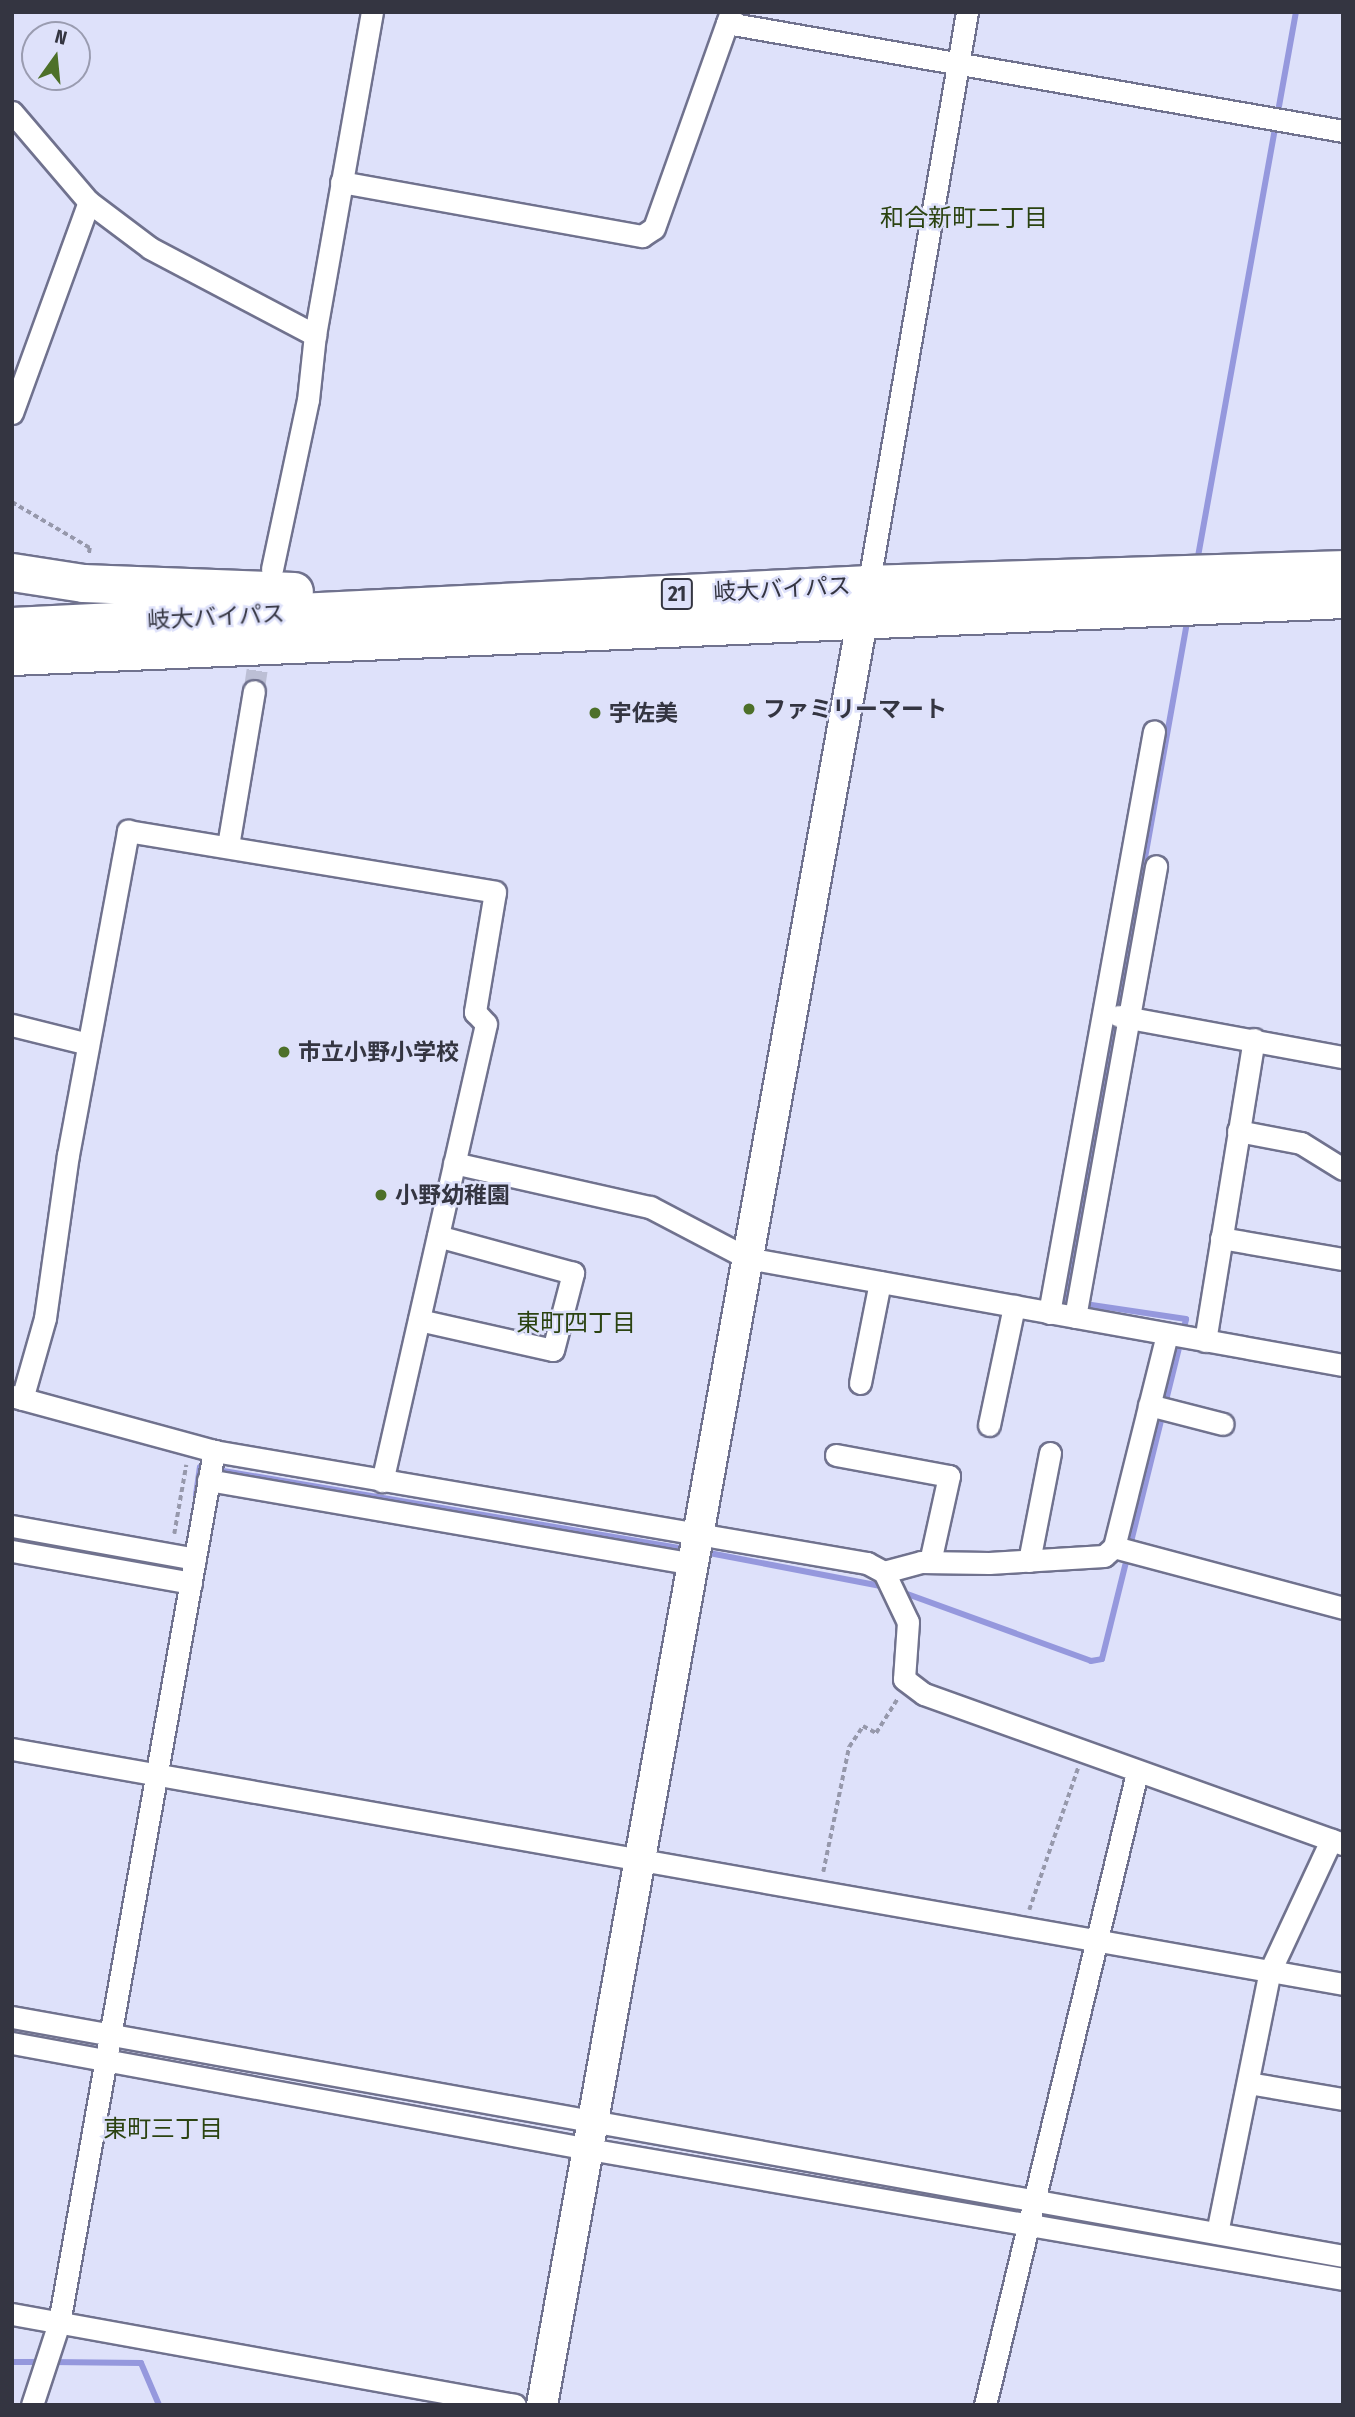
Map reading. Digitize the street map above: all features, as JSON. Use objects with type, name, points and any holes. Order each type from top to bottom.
[{"type":"highway","name":"岐大バイパス","points":[[12,626],[509,604],[869,584],[1223,575],[1343,569]]},
{"type":"highway","name":"21","points":[[12,572],[83,583],[220,589],[485,593],[509,604]]},
{"type":"highway","name":"岐大バイパス","points":[[12,656],[1343,598]]},
{"type":"highway","name":"21","points":[[12,678],[312,666],[592,648],[607,632]]},
{"type":"street","points":[[272,569],[308,400],[315,334],[372,12]]},
{"type":"street","points":[[542,2405],[869,584],[967,12]]},
{"type":"street","points":[[341,183],[642,236],[654,228],[729,18],[959,63],[1343,131]]},
{"type":"street","points":[[12,112],[89,202],[150,248],[315,334]]},
{"type":"street","points":[[12,413],[89,202]]},
{"type":"street","points":[[1223,575],[1272,559],[1343,554]]},
{"type":"street","points":[[1264,603],[1318,615],[1343,614]]},
{"type":"street","points":[[228,846],[254,691]]},
{"type":"street","points":[[1049,1313],[1154,731]]},
{"type":"street","points":[[382,1481],[486,1024],[475,1012],[495,892],[128,831],[88,1044],[44,1318],[17,1397],[189,1446],[382,1481],[694,1550]]},
{"type":"street","points":[[1075,1317],[1156,866]]},
{"type":"street","points":[[1103,1013],[1343,1057]]},
{"type":"street","points":[[12,1025],[88,1044]]},
{"type":"street","points":[[1205,1341],[1254,1039]]},
{"type":"street","points":[[1238,1131],[1301,1143],[1343,1169]]},
{"type":"street","points":[[454,1163],[650,1207],[747,1258],[1343,1365]]},
{"type":"street","points":[[419,1320],[553,1350],[573,1272],[438,1236]]},
{"type":"street","points":[[1221,1238],[1343,1259]]},
{"type":"street","points":[[860,1383],[880,1282]]},
{"type":"street","points":[[989,1425],[1014,1306]]},
{"type":"street","points":[[884,1572],[930,1562],[1029,1561],[1104,1556],[1114,1547],[1167,1334]]},
{"type":"street","points":[[1149,1405],[1223,1424]]},
{"type":"street","points":[[32,2405],[59,2323],[214,1451]]},
{"type":"street","points":[[1029,1561],[1050,1453]]},
{"type":"street","points":[[836,1455],[949,1476],[930,1562]]},
{"type":"street","points":[[208,1480],[694,1550],[867,1563],[884,1572],[908,1622],[904,1679],[924,1694],[1137,1773],[1337,1842],[1270,1971],[1217,2233]]},
{"type":"street","points":[[12,1526],[195,1559]]},
{"type":"street","points":[[1114,1547],[1343,1608]]},
{"type":"street","points":[[12,1551],[191,1583]]},
{"type":"street","points":[[12,1749],[1343,1984]]},
{"type":"street","points":[[985,2405],[1137,1773]]},
{"type":"street","points":[[12,2017],[110,2034],[591,2136],[1027,2223],[1343,2280]]},
{"type":"street","points":[[12,2043],[591,2136],[1033,2200],[1343,2256]]},
{"type":"street","points":[[1248,2083],[1343,2099]]},
{"type":"street","points":[[12,2314],[515,2405]]},
{"type":"path","points":[[12,502],[90,548],[88,558]]},
{"type":"path","points":[[171,1555],[189,1446]]},
{"type":"path","points":[[820,1891],[849,1747],[863,1726],[876,1734],[909,1682]]},
{"type":"path","points":[[1023,1927],[1083,1753]]},
{"type":"waterway","points":[[1197,562],[1296,12]]},
{"type":"waterway","points":[[899,1591],[1091,1661],[1102,1659],[1186,1319],[1066,1301],[1188,617]]},
{"type":"waterway","points":[[196,1495],[200,1467],[686,1549]]},
{"type":"waterway","points":[[12,1540],[106,1557]]},
{"type":"waterway","points":[[704,1552],[885,1587]]},
{"type":"waterway","points":[[12,2362],[41,2362]]},
{"type":"waterway","points":[[52,2362],[141,2363],[159,2405]]},
{"type":"tunnel","points":[[254,691],[262,637]]},
{"type":"place","name":"ファミリーマート","points":[[749,709]]},
{"type":"place","name":"宇佐美","points":[[595,713]]},
{"type":"place","name":"市立小野小学校","points":[[284,1052]]},
{"type":"place","name":"小野幼稚園","points":[[381,1195]]},
{"type":"district","name":"和合新町二丁目","points":[[964,219]]},
{"type":"district","name":"東町四丁目","points":[[576,1324]]},
{"type":"district","name":"東町三丁目","points":[[163,2130]]}]
